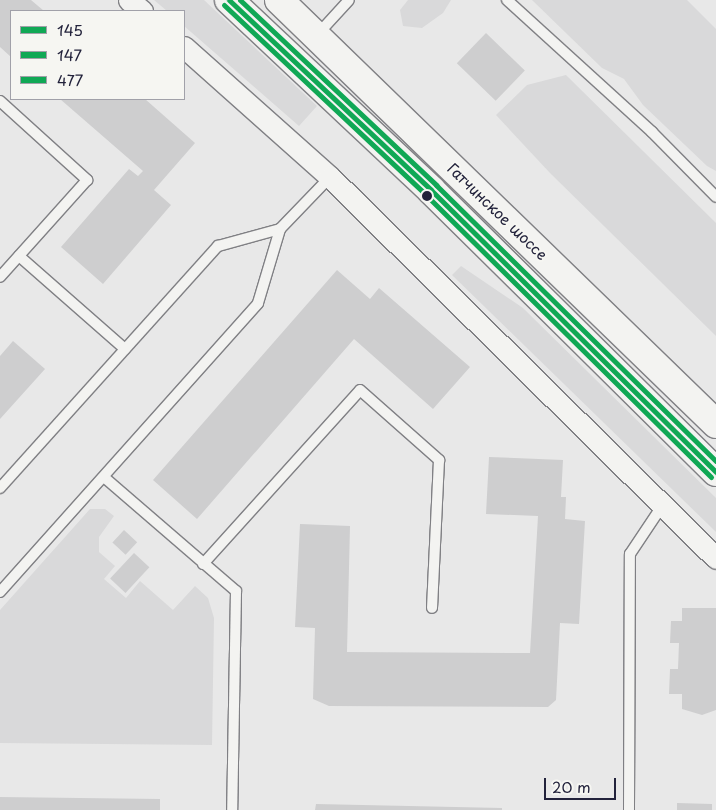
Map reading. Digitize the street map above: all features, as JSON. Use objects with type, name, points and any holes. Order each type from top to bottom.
[{"type":"main road","name":"Гатчинское шоссе","points":[[229,0],[431,190],[716,472]]},
{"type":"main road","name":"Гатчинское шоссе","points":[[279,0],[716,424]]},
{"type":"street","points":[[130,0],[141,10]]},
{"type":"street","points":[[185,48],[330,177],[716,558]]},
{"type":"lane","points":[[317,35],[349,0]]},
{"type":"lane","points":[[507,0],[652,132],[716,197]]},
{"type":"lane","points":[[0,102],[87,180],[0,277]]},
{"type":"lane","points":[[0,592],[105,478],[258,303],[280,229],[330,177]]},
{"type":"lane","points":[[0,488],[218,246],[280,229]]},
{"type":"lane","points":[[19,256],[125,349]]},
{"type":"lane","points":[[203,564],[360,390],[439,460],[432,608]]},
{"type":"lane","points":[[105,478],[236,591],[232,810]]},
{"type":"lane","points":[[629,810],[630,554],[662,506]]},
{"type":"shaded area","points":[[154,0],[204,0],[317,106],[299,126],[185,27],[185,10],[166,10]]},
{"type":"shaded area","points":[[408,0],[451,0],[443,13],[422,28],[403,26],[400,10]]},
{"type":"shaded area","points":[[532,0],[687,0],[716,29],[716,171],[707,166],[643,105],[624,79],[602,68]]},
{"type":"shaded area","points":[[566,75],[716,223],[716,336],[550,173],[496,115],[527,85]]},
{"type":"shaded area","points":[[461,266],[523,308],[716,498],[716,532],[452,275]]},
{"type":"shaded area","points":[[90,509],[105,509],[114,516],[99,537],[99,552],[115,566],[104,579],[126,598],[140,581],[173,610],[195,586],[208,598],[214,618],[212,745],[0,743],[0,610]]},
{"type":"building","points":[[0,0],[31,0],[43,10],[10,10],[10,56],[0,47]]},
{"type":"building","points":[[486,33],[525,71],[496,101],[457,63]]},
{"type":"building","points":[[61,100],[146,100],[195,143],[154,190],[171,205],[103,284],[61,247],[129,169],[138,176],[143,171]]},
{"type":"building","points":[[337,270],[370,299],[379,288],[470,367],[433,409],[354,339],[197,519],[153,480]]},
{"type":"building","points":[[13,341],[45,369],[0,419],[0,356]]},
{"type":"building","points":[[489,457],[563,460],[561,497],[566,497],[565,519],[585,521],[579,624],[560,623],[556,700],[548,707],[329,706],[313,699],[315,628],[295,627],[300,524],[350,526],[347,652],[530,653],[538,516],[486,514]]},
{"type":"building","points":[[124,530],[137,542],[126,555],[112,542]]},
{"type":"building","points":[[134,553],[149,567],[125,593],[110,579]]},
{"type":"building","points":[[682,608],[716,608],[716,710],[702,715],[682,709],[682,694],[669,694],[670,669],[678,669],[679,643],[670,643],[671,621],[682,621]]},
{"type":"building","points":[[0,797],[160,799],[160,810],[0,810]]},
{"type":"building","points":[[677,803],[712,804],[712,810],[677,810]]},
{"type":"building","points":[[316,804],[502,808],[502,810],[315,810]]},
{"type":"transit line","name":"145","points":[[229,0],[431,190],[716,472]]},
{"type":"transit line","name":"477","points":[[240,0],[436,185],[716,461]]},
{"type":"transit line","name":"147","points":[[224,5],[426,195],[711,477]]}]
